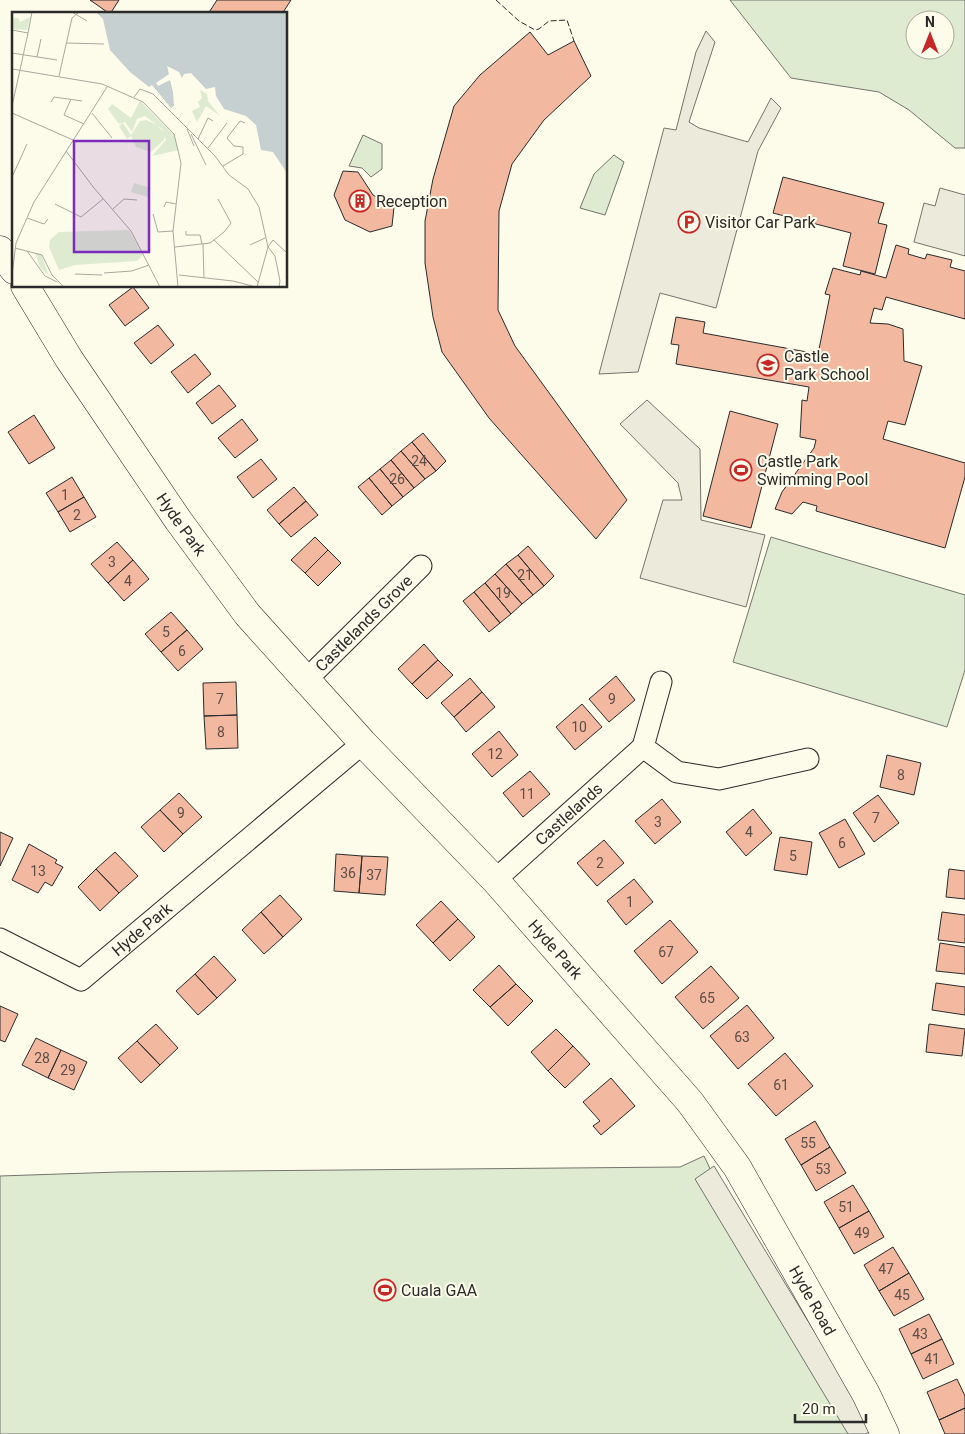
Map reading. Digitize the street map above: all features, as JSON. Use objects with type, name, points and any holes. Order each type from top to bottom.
[{"type":"street","points":[[0,250],[12,267]]},
{"type":"street","name":"Hyde Park","points":[[26,288],[69,360],[178,520],[247,614],[363,743],[495,880],[690,1102],[737,1167]]},
{"type":"street","name":"Castlelands Grove","points":[[306,680],[421,566]]},
{"type":"street","points":[[661,682],[643,747],[677,772],[719,779],[808,759]]},
{"type":"street","name":"Hyde Park","points":[[0,939],[81,980],[363,743]]},
{"type":"street","name":"Castlelands","points":[[495,880],[643,747]]},
{"type":"street","name":"Hyde Road","points":[[737,1167],[866,1394],[885,1434]]},
{"type":"green space","points":[[730,0],[965,0],[965,148],[955,148],[909,110],[879,92],[791,78]]},
{"type":"green space","points":[[363,135],[382,144],[382,169],[371,177],[362,168],[349,166]]},
{"type":"green space","points":[[614,155],[624,162],[605,215],[580,208],[594,174]]},
{"type":"green space","points":[[771,537],[965,595],[965,670],[947,727],[733,662]]},
{"type":"green space","name":"Cuala GAA","points":[[704,1156],[735,1221],[858,1434],[0,1434],[0,1176],[119,1172],[680,1167]]},
{"type":"shaded area","name":"Visitor Car Park","points":[[706,31],[715,42],[689,122],[699,128],[748,142],[771,98],[781,108],[758,151],[716,308],[660,293],[638,372],[599,374],[664,128],[676,130],[696,52]]},
{"type":"shaded area","points":[[940,188],[965,195],[965,256],[914,242],[924,203],[935,206]]},
{"type":"shaded area","points":[[647,400],[700,449],[701,520],[765,535],[746,607],[640,578],[663,500],[682,500],[678,483],[620,424]]},
{"type":"shaded area","points":[[714,1166],[874,1430],[865,1434],[848,1434],[695,1179]]},
{"type":"building","points":[[90,0],[119,0],[111,12],[107,12]]},
{"type":"building","points":[[217,0],[291,0],[283,12],[209,12]]},
{"type":"building","points":[[530,32],[548,55],[574,41],[591,76],[544,120],[512,164],[499,211],[498,310],[515,346],[627,500],[596,539],[489,418],[442,352],[433,317],[425,263],[425,221],[433,179],[454,106],[480,75]]},
{"type":"building","name":"Reception","points":[[343,171],[358,172],[373,195],[394,207],[392,226],[370,232],[345,220],[334,195]]},
{"type":"building","points":[[783,177],[884,203],[878,223],[887,225],[875,274],[843,266],[851,233],[773,213]]},
{"type":"building","points":[[896,245],[909,249],[908,254],[925,259],[927,254],[952,260],[950,267],[965,271],[965,319],[886,297],[882,310],[874,308],[870,323],[888,324],[903,329],[904,361],[922,366],[905,425],[888,421],[883,439],[965,463],[965,477],[945,548],[816,511],[817,506],[803,502],[792,514],[775,509],[782,492],[814,448],[816,440],[800,437],[802,400],[807,401],[809,387],[676,364],[679,345],[671,344],[676,317],[705,322],[703,333],[818,354],[830,295],[825,294],[833,268],[860,275],[861,271],[886,278]]},
{"type":"building","points":[[134,288],[149,308],[125,326],[109,305]]},
{"type":"building","points":[[158,325],[174,345],[151,364],[134,343]]},
{"type":"building","points":[[195,354],[211,374],[188,393],[171,372]]},
{"type":"building","points":[[219,385],[236,406],[212,424],[196,403]]},
{"type":"building","name":"Castle Park Swimming Pool","points":[[730,411],[778,424],[751,528],[703,516]]},
{"type":"building","points":[[34,415],[55,448],[29,464],[8,432]]},
{"type":"building","points":[[242,419],[258,440],[235,458],[218,438]]},
{"type":"building","points":[[423,433],[446,461],[436,471],[412,442]]},
{"type":"building","points":[[412,442],[436,471],[425,479],[401,451]]},
{"type":"building","points":[[401,451],[425,479],[414,488],[391,460]]},
{"type":"building","points":[[261,459],[277,479],[253,498],[237,477]]},
{"type":"building","points":[[391,460],[414,488],[403,497],[380,469]]},
{"type":"building","points":[[380,469],[403,497],[392,506],[369,478]]},
{"type":"building","points":[[72,477],[84,497],[58,512],[46,493]]},
{"type":"building","points":[[369,478],[392,506],[382,515],[358,487]]},
{"type":"building","points":[[294,487],[306,501],[279,524],[267,510]]},
{"type":"building","points":[[84,497],[96,517],[70,532],[58,512]]},
{"type":"building","points":[[306,501],[318,515],[291,537],[279,524]]},
{"type":"building","points":[[315,537],[328,550],[305,573],[291,560]]},
{"type":"building","points":[[117,542],[133,560],[108,583],[91,564]]},
{"type":"building","points":[[528,546],[554,576],[544,586],[518,555]]},
{"type":"building","points":[[328,550],[341,563],[318,586],[305,573]]},
{"type":"building","points":[[518,555],[544,586],[533,595],[506,564]]},
{"type":"building","points":[[133,560],[149,579],[124,601],[108,583]]},
{"type":"building","points":[[506,564],[533,595],[522,604],[495,574]]},
{"type":"building","points":[[495,574],[522,604],[511,614],[485,583]]},
{"type":"building","points":[[485,583],[511,614],[500,623],[474,592]]},
{"type":"building","points":[[474,592],[500,623],[489,632],[463,601]]},
{"type":"building","points":[[171,612],[187,630],[161,652],[145,634]]},
{"type":"building","points":[[187,630],[203,649],[178,671],[161,652]]},
{"type":"building","points":[[424,644],[438,660],[412,684],[398,669]]},
{"type":"building","points":[[438,660],[453,675],[427,699],[412,684]]},
{"type":"building","points":[[616,676],[635,700],[609,722],[589,699]]},
{"type":"building","points":[[470,678],[482,692],[454,717],[441,703]]},
{"type":"building","points":[[236,682],[237,715],[204,716],[203,683]]},
{"type":"building","points":[[482,692],[495,707],[466,732],[454,717]]},
{"type":"building","points":[[582,704],[602,727],[575,750],[556,727]]},
{"type":"building","points":[[237,715],[238,748],[206,749],[204,716]]},
{"type":"building","points":[[499,731],[518,755],[492,777],[472,754]]},
{"type":"building","points":[[887,755],[921,763],[914,795],[880,787]]},
{"type":"building","points":[[530,771],[550,794],[523,817],[503,793]]},
{"type":"building","points":[[179,793],[202,817],[183,834],[160,810]]},
{"type":"building","points":[[878,795],[899,823],[874,842],[853,813]]},
{"type":"building","points":[[662,799],[681,822],[655,844],[635,821]]},
{"type":"building","points":[[753,809],[772,833],[746,856],[726,832]]},
{"type":"building","points":[[160,810],[183,834],[164,852],[141,827]]},
{"type":"building","points":[[845,819],[865,854],[839,868],[819,833]]},
{"type":"building","points":[[0,832],[13,838],[0,866]]},
{"type":"building","points":[[780,837],[812,842],[807,875],[774,870]]},
{"type":"building","points":[[604,840],[624,863],[597,886],[577,863]]},
{"type":"building","points":[[29,844],[57,860],[55,863],[63,867],[52,886],[45,882],[38,893],[12,880]]},
{"type":"building","points":[[115,852],[138,876],[119,893],[96,869]]},
{"type":"building","points":[[336,854],[362,856],[359,893],[334,891]]},
{"type":"building","points":[[362,856],[388,857],[385,895],[359,893]]},
{"type":"building","points":[[96,869],[119,893],[100,911],[78,887]]},
{"type":"building","points":[[949,869],[965,871],[965,899],[946,897]]},
{"type":"building","points":[[634,879],[653,902],[626,925],[607,901]]},
{"type":"building","points":[[280,895],[302,919],[283,937],[261,912]]},
{"type":"building","points":[[441,901],[458,919],[433,943],[416,925]]},
{"type":"building","points":[[261,912],[283,937],[264,954],[242,930]]},
{"type":"building","points":[[942,912],[965,915],[965,943],[938,940]]},
{"type":"building","points":[[458,919],[475,937],[450,961],[433,943]]},
{"type":"building","points":[[670,920],[698,952],[662,984],[634,951]]},
{"type":"building","points":[[940,943],[965,947],[965,974],[936,971]]},
{"type":"building","points":[[214,956],[236,980],[217,998],[195,974]]},
{"type":"building","points":[[499,965],[516,984],[490,1007],[473,990]]},
{"type":"building","points":[[711,966],[739,998],[703,1029],[675,997]]},
{"type":"building","points":[[195,974],[217,998],[198,1015],[176,991]]},
{"type":"building","points":[[936,983],[965,987],[965,1015],[932,1010]]},
{"type":"building","points":[[516,984],[533,1001],[508,1026],[490,1007]]},
{"type":"building","points":[[747,1005],[774,1038],[738,1069],[710,1036]]},
{"type":"building","points":[[0,1006],[18,1014],[5,1042],[0,1040]]},
{"type":"building","points":[[156,1024],[178,1048],[160,1065],[137,1041]]},
{"type":"building","points":[[929,1024],[965,1029],[962,1056],[926,1052]]},
{"type":"building","points":[[556,1029],[573,1046],[548,1071],[531,1052]]},
{"type":"building","points":[[36,1038],[61,1050],[48,1078],[22,1065]]},
{"type":"building","points":[[137,1041],[160,1065],[141,1083],[118,1058]]},
{"type":"building","points":[[573,1046],[590,1064],[565,1088],[548,1071]]},
{"type":"building","points":[[61,1050],[87,1062],[74,1090],[48,1078]]},
{"type":"building","points":[[785,1053],[813,1086],[776,1116],[748,1084]]},
{"type":"building","points":[[611,1078],[635,1106],[601,1135],[593,1126],[600,1121],[583,1102]]},
{"type":"building","points":[[815,1121],[830,1147],[801,1165],[785,1139]]},
{"type":"building","points":[[830,1147],[846,1173],[816,1191],[801,1165]]},
{"type":"building","points":[[853,1185],[869,1211],[839,1228],[824,1202]]},
{"type":"building","points":[[869,1211],[884,1237],[854,1254],[839,1228]]},
{"type":"building","points":[[893,1247],[909,1273],[879,1291],[864,1265]]},
{"type":"building","points":[[909,1273],[924,1299],[894,1316],[879,1291]]},
{"type":"building","points":[[929,1314],[942,1339],[911,1354],[899,1329]]},
{"type":"building","points":[[942,1339],[954,1364],[923,1379],[911,1354]]},
{"type":"building","points":[[957,1379],[965,1396],[965,1408],[939,1420],[927,1392]]},
{"type":"building","points":[[965,1408],[965,1434],[945,1434],[939,1420]]},
{"type":"fence","points":[[496,0],[519,21],[535,30],[549,21],[567,20],[574,41]]},
{"type":"place","name":"Reception","points":[[360,201]]},
{"type":"place","name":"Visitor Car Park","points":[[689,222]]},
{"type":"place","name":"Castle Park School","points":[[768,365]]},
{"type":"place","name":"Castle Park Swimming Pool","points":[[741,470]]},
{"type":"place","name":"Cuala GAA","points":[[385,1290]]}]
